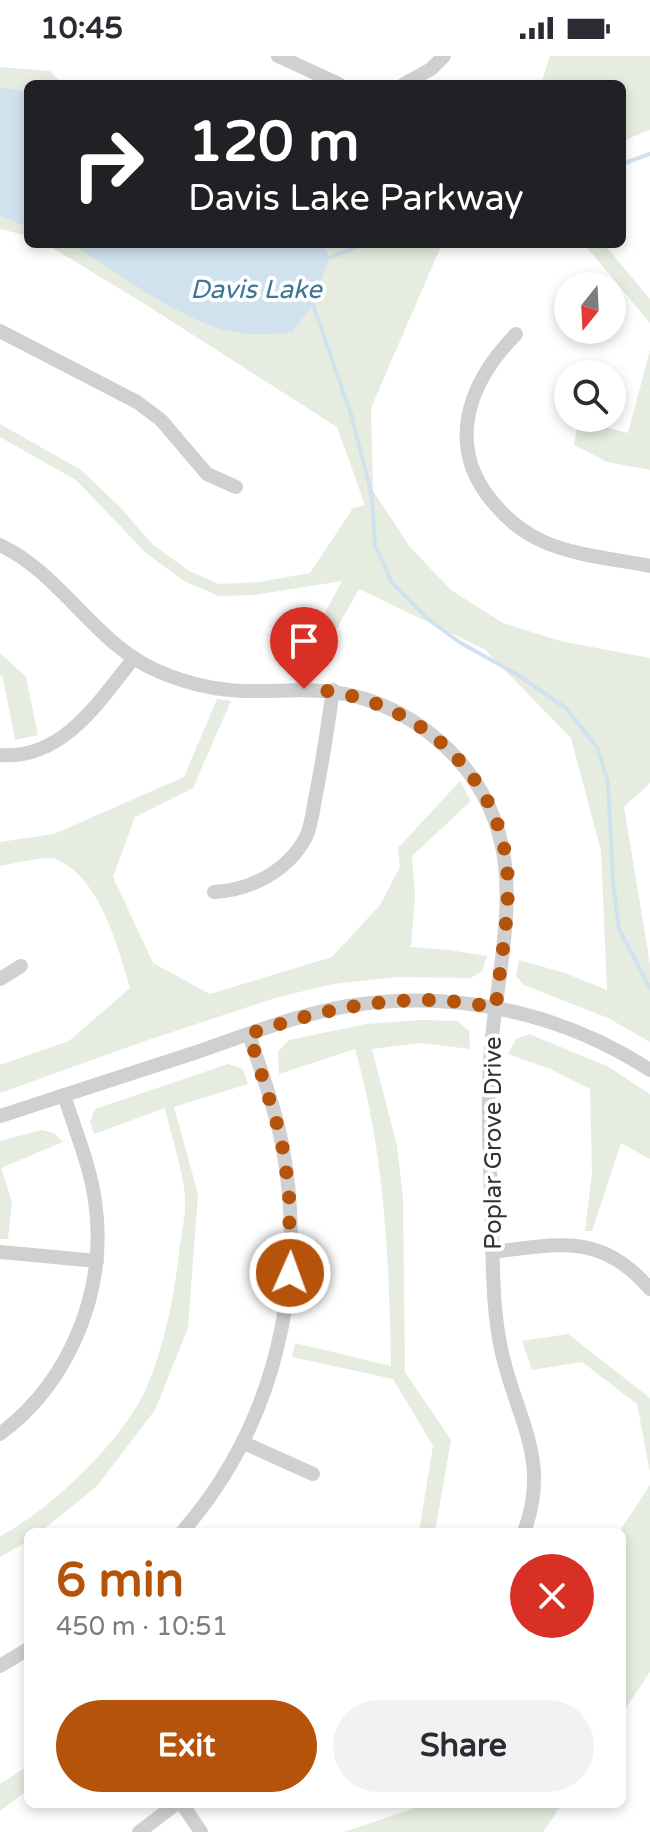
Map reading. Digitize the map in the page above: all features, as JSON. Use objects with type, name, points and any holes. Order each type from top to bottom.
[{"type":"street","points":[[278,56],[330,80]]},
{"type":"street","points":[[411,80],[431,69],[444,56]]},
{"type":"street","points":[[0,331],[137,402],[161,420],[207,474],[236,487]]},
{"type":"street","points":[[516,334],[491,362],[468,413],[467,451],[481,488],[518,527],[539,540],[558,548],[650,566]]},
{"type":"street","name":"Poplar Grove Drive","points":[[0,545],[24,557],[133,659],[171,677],[221,689],[333,690],[396,711],[419,724],[459,760],[479,787],[494,817],[507,867],[507,900],[489,1090],[492,1252],[496,1319],[502,1355],[535,1466],[534,1493],[525,1528]]},
{"type":"street","points":[[0,755],[35,753],[65,737],[133,659]]},
{"type":"street","points":[[214,892],[231,891],[258,882],[294,854],[306,836],[333,690]]},
{"type":"street","points":[[0,979],[21,966]]},
{"type":"street","points":[[0,1116],[288,1021],[347,1006],[429,1000],[496,1007],[549,1021],[588,1036],[650,1070]]},
{"type":"street","points":[[185,1528],[229,1469],[244,1443],[272,1372],[289,1285],[292,1232],[281,1137],[249,1034]]},
{"type":"street","points":[[0,1434],[33,1405],[67,1357],[87,1310],[97,1261],[95,1201],[88,1168],[64,1095]]},
{"type":"street","points":[[492,1252],[546,1245],[571,1244],[591,1248],[623,1261],[650,1289]]},
{"type":"street","points":[[0,1252],[97,1261]]},
{"type":"street","points":[[244,1443],[313,1474]]},
{"type":"street","points":[[0,1666],[24,1651]]},
{"type":"street","points":[[139,1832],[173,1808]]},
{"type":"street","points":[[182,1808],[201,1832]]},
{"type":"shaded area","points":[[550,56],[650,56],[650,130],[626,139],[626,80],[542,80]]},
{"type":"shaded area","points":[[0,67],[50,71],[59,80],[24,80],[24,235],[0,229]]},
{"type":"shaded area","points":[[53,248],[440,248],[371,408],[373,491],[410,547],[451,590],[503,623],[560,641],[650,658],[650,783],[624,807],[650,964],[650,1042],[608,1018],[524,985],[516,976],[519,960],[565,973],[607,990],[601,851],[571,738],[484,649],[359,589],[314,669],[299,669],[299,662],[342,581],[254,595],[219,596],[184,581],[146,553],[76,480],[0,437],[0,424],[81,470],[121,508],[152,544],[189,571],[219,584],[259,582],[310,573],[353,508],[365,505],[337,427]]},
{"type":"shaded area","points":[[587,248],[607,248],[650,299],[650,323],[626,294],[626,272],[607,272]]},
{"type":"shaded area","points":[[650,350],[650,470],[607,462],[574,445],[576,432],[628,433]]},
{"type":"shaded area","points":[[0,653],[26,677],[38,735],[15,740],[0,675]]},
{"type":"shaded area","points":[[217,699],[231,701],[193,788],[135,817],[113,877],[153,963],[210,994],[332,957],[380,905],[400,867],[398,848],[460,781],[471,801],[412,856],[415,896],[411,947],[487,956],[482,971],[471,978],[396,977],[333,984],[275,998],[0,1093],[0,1065],[69,1041],[130,988],[113,933],[84,880],[70,867],[50,858],[0,866],[0,842],[54,834],[184,777]]},
{"type":"shaded area","points":[[457,1021],[469,1031],[470,1049],[421,1043],[372,1049],[397,1146],[403,1197],[405,1372],[451,1440],[436,1528],[420,1528],[433,1446],[393,1379],[292,1357],[295,1343],[391,1366],[384,1206],[373,1128],[355,1049],[279,1074],[278,1052],[289,1040],[366,1024]]},
{"type":"shaded area","points":[[529,1034],[607,1066],[650,1094],[650,1159],[621,1143],[592,1231],[585,1231],[592,1173],[590,1089],[550,1069],[508,1054],[516,1039]]},
{"type":"shaded area","points":[[228,1064],[243,1069],[248,1084],[174,1107],[198,1194],[188,1328],[155,1410],[97,1486],[45,1528],[24,1528],[24,1543],[0,1557],[0,1536],[63,1491],[123,1427],[148,1384],[168,1320],[185,1205],[182,1176],[165,1108],[94,1134],[90,1122],[95,1109]]},
{"type":"shaded area","points":[[42,1130],[54,1133],[63,1142],[1,1168],[12,1202],[8,1239],[0,1239],[0,1141]]},
{"type":"shaded area","points":[[568,1334],[650,1398],[650,1472],[637,1404],[582,1362],[532,1370],[522,1341]]},
{"type":"shaded area","points":[[650,1485],[650,1672],[626,1708],[626,1528],[622,1528]]},
{"type":"shaded area","points":[[24,1769],[24,1793],[0,1811],[0,1784]]},
{"type":"shaded area","points":[[415,1808],[559,1808],[543,1832],[344,1832]]},
{"type":"water","points":[[0,87],[24,91],[24,225],[0,216]]},
{"type":"water","name":"Davis Lake","points":[[77,248],[325,248],[329,258],[313,305],[292,332],[254,334],[218,328],[182,313]]},
{"type":"waterway","points":[[626,163],[650,154]]},
{"type":"waterway","points":[[329,258],[354,248]]},
{"type":"waterway","points":[[313,305],[351,414],[372,496],[375,545],[392,583],[428,619],[459,642],[518,675],[567,709],[597,747],[608,782],[613,881],[619,929],[650,988]]},
{"type":"route","points":[[290,1273],[292,1232],[281,1137],[249,1034],[347,1006],[429,1000],[496,1007],[507,900],[507,867],[494,817],[479,787],[459,760],[419,724],[396,711],[333,690],[304,689]]}]
